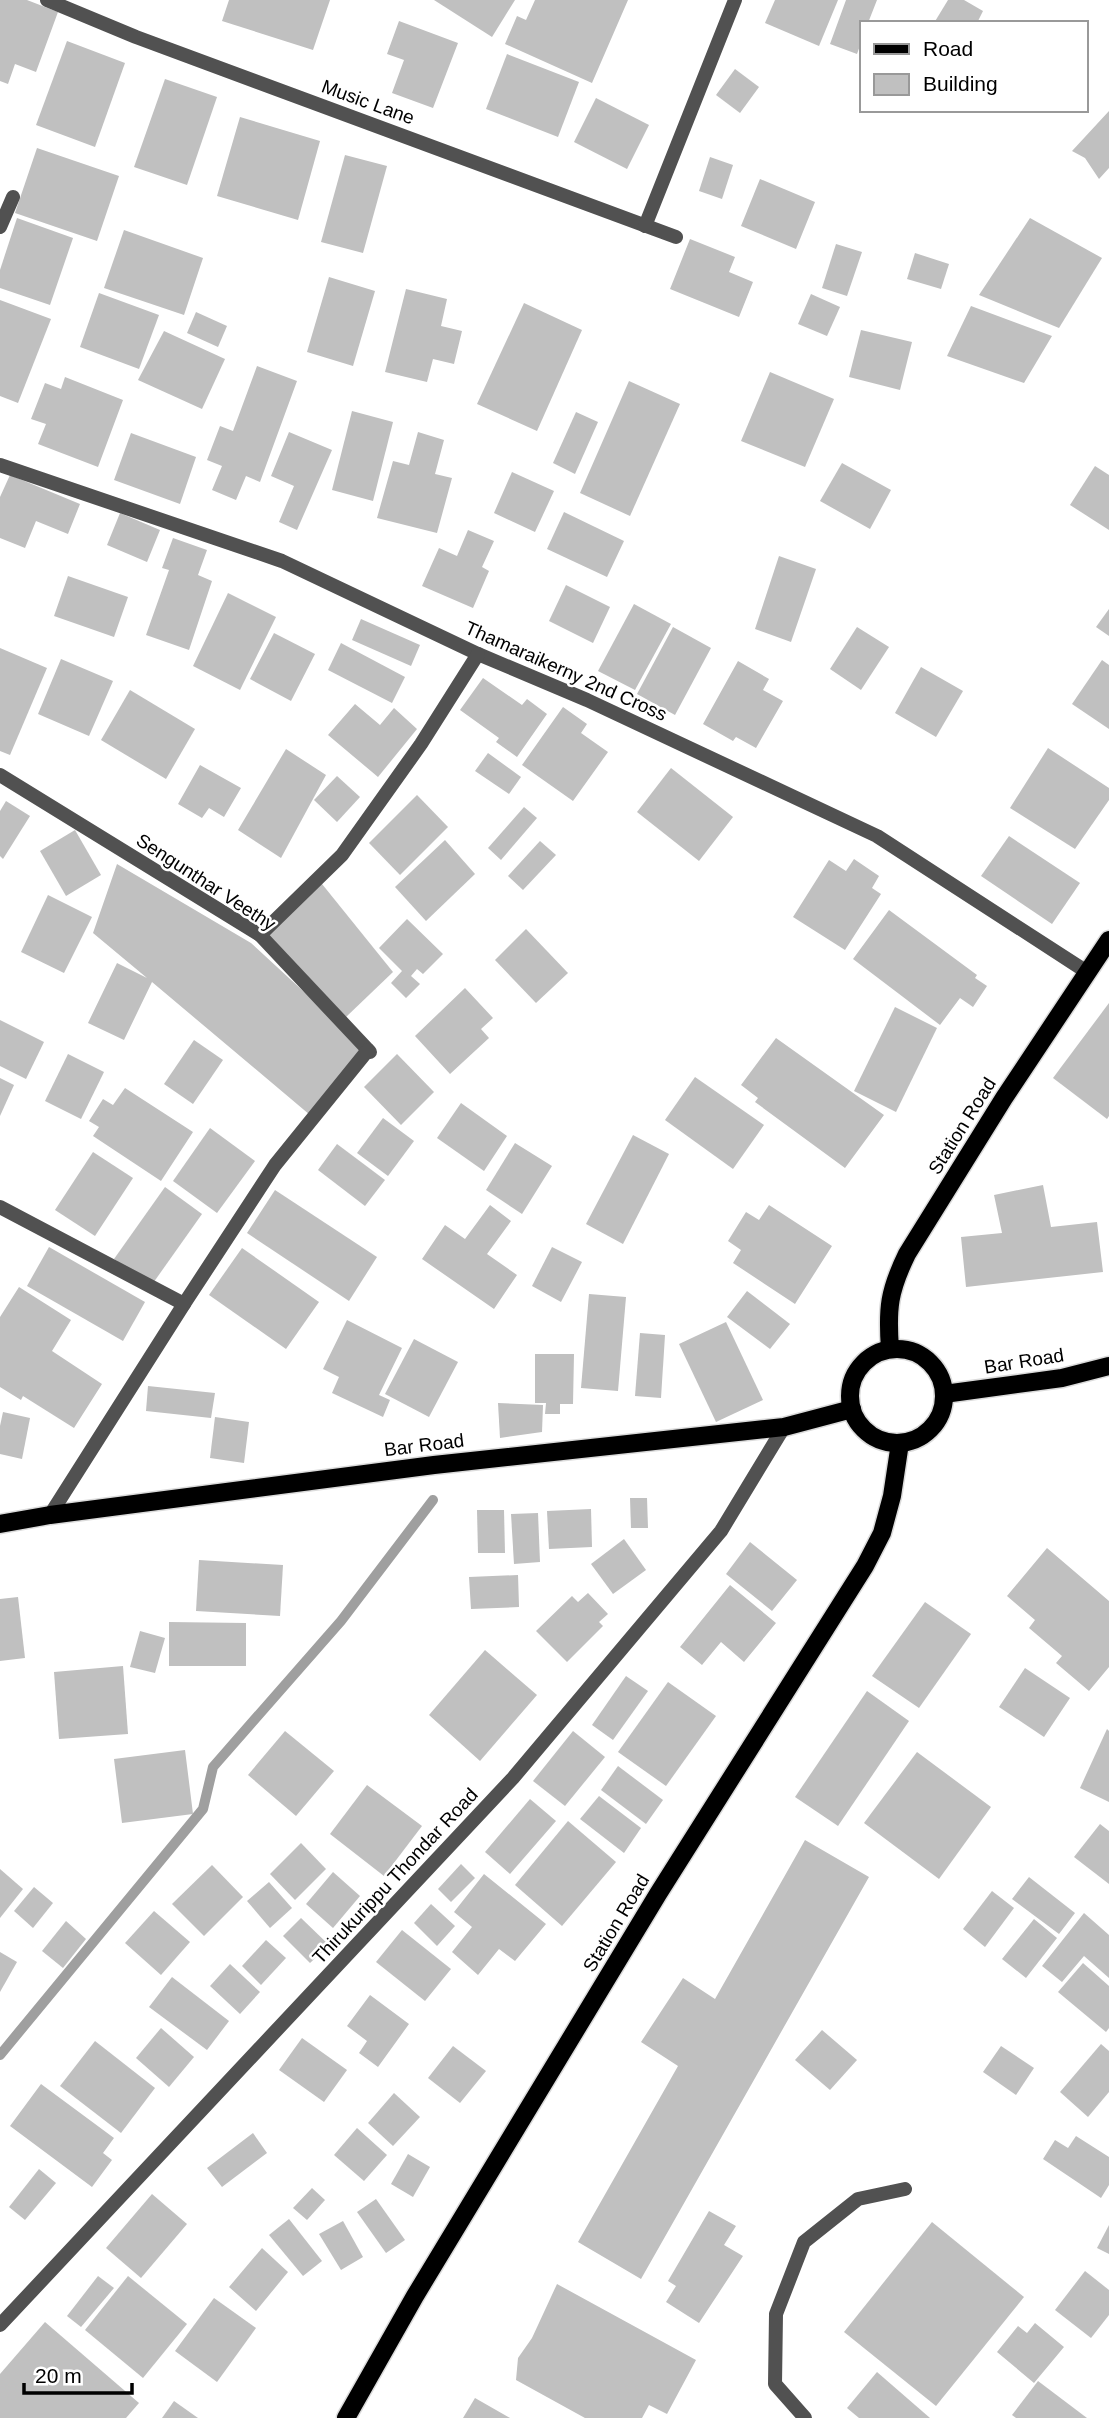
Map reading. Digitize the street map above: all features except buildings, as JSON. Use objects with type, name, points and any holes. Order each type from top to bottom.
[{"type":"main road","name":"Station Road","points":[[890,1349],[888,1304],[893,1281],[907,1254],[1004,1098],[1109,940]]},
{"type":"main road","points":[[890,1349],[909,1350],[926,1358],[938,1373],[944,1394],[942,1410],[933,1427],[918,1438],[900,1443],[879,1440],[862,1427],[852,1409],[850,1389],[857,1370],[871,1356],[890,1349]]},
{"type":"main road","name":"Bar Road","points":[[944,1394],[1062,1378],[1109,1366]]},
{"type":"main road","name":"Bar Road","points":[[0,1524],[50,1515],[434,1465],[784,1426],[852,1409]]},
{"type":"main road","name":"Station Road","points":[[346,2418],[415,2296],[651,1906],[865,1566],[882,1533],[892,1496],[900,1443]]},
{"type":"street","name":"Music Lane","points":[[47,0],[136,37],[676,237]]},
{"type":"street","points":[[645,226],[735,0]]},
{"type":"street","points":[[0,227],[13,197]]},
{"type":"street","name":"Thamaraikerny 2nd Cross","points":[[0,465],[282,561],[478,653],[587,700],[877,836],[1087,972]]},
{"type":"street","points":[[260,935],[342,855],[421,744],[478,653]]},
{"type":"street","name":"Sengunthar Veethy","points":[[0,775],[260,935],[369,1051],[275,1165],[50,1515]]},
{"type":"street","points":[[0,1207],[184,1304]]},
{"type":"street","name":"Thirukurippu Thondar Road","points":[[0,2325],[513,1778],[721,1531],[784,1426]]},
{"type":"street","points":[[805,2418],[775,2384],[776,2314],[804,2242],[858,2199],[905,2189]]},
{"type":"waterway","points":[[0,2055],[203,1809],[213,1767],[341,1621],[433,1500]]}]
